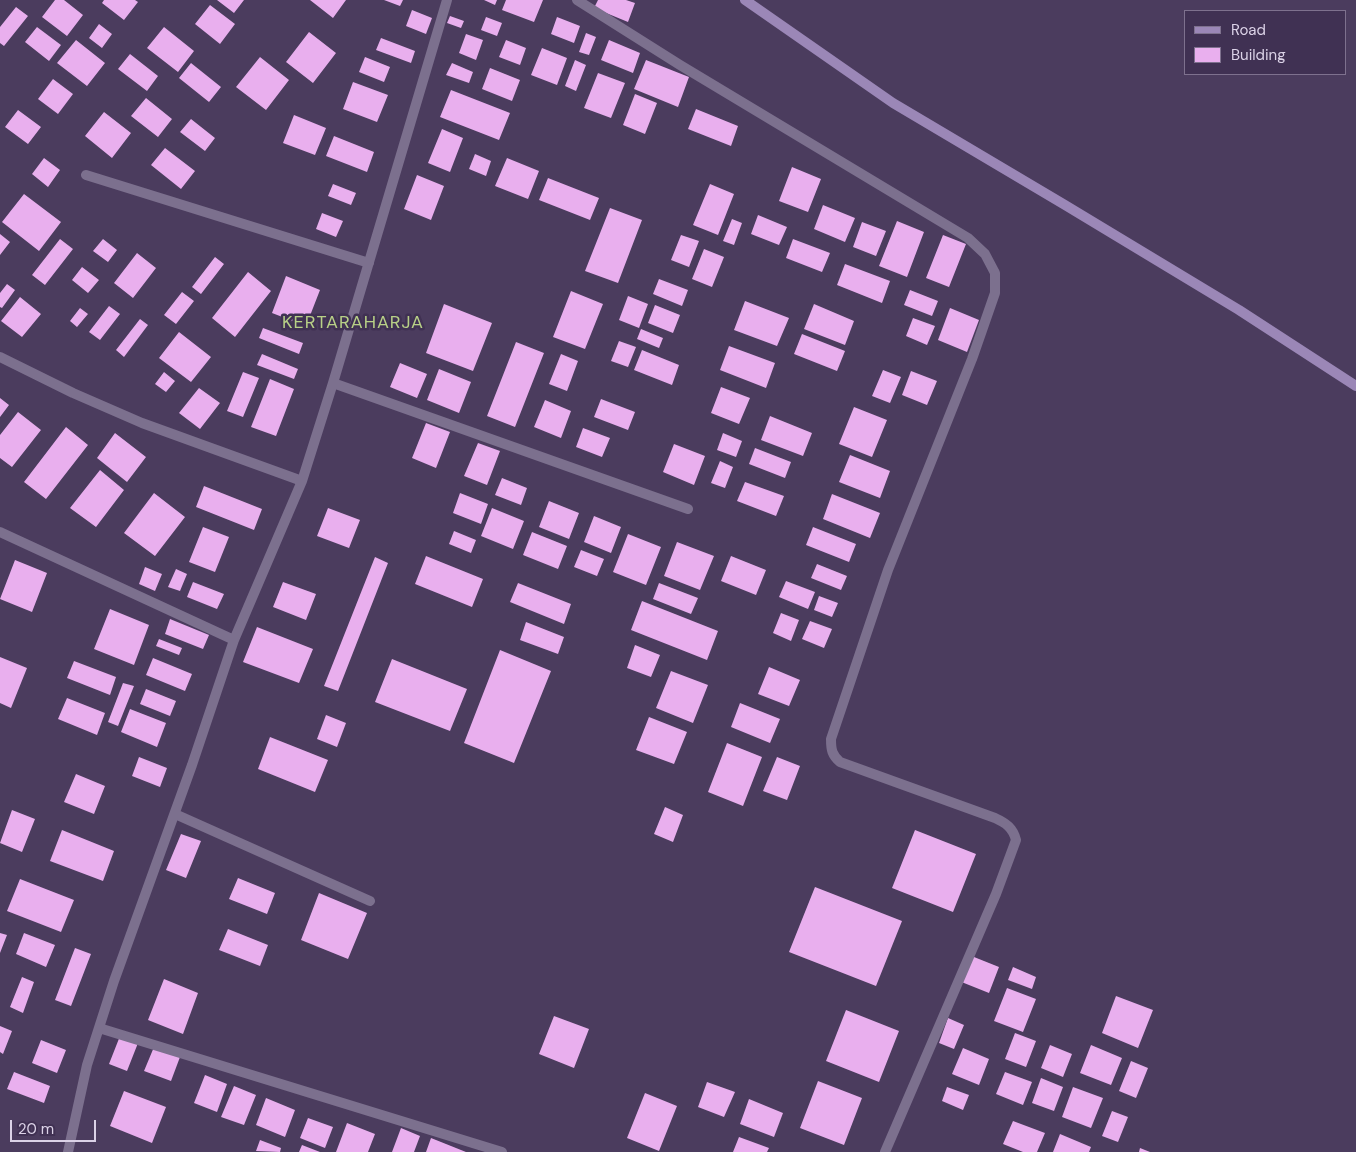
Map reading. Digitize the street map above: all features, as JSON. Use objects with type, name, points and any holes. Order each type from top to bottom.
[{"type":"main road","points":[[745,0],[893,103],[1065,204],[1230,305],[1356,386]]},
{"type":"street","points":[[68,1152],[87,1065],[114,981],[175,814],[234,640],[302,481],[447,0]]},
{"type":"street","points":[[577,0],[680,65],[968,238],[985,254],[994,273],[995,293],[972,359],[888,570],[831,739],[831,750],[834,757],[840,762],[995,818],[1012,830],[1016,840],[996,894],[885,1152]]},
{"type":"street","points":[[86,176],[369,263]]},
{"type":"street","points":[[0,357],[73,393],[142,423],[302,481]]},
{"type":"street","points":[[333,383],[688,509]]},
{"type":"street","points":[[0,532],[234,640]]},
{"type":"street","points":[[175,814],[370,901]]},
{"type":"street","points":[[99,1028],[502,1152]]},
{"type":"building","points":[[55,0],[64,0],[83,15],[67,36],[42,17]]},
{"type":"building","points":[[104,0],[135,0],[138,2],[124,20],[102,3]]},
{"type":"building","points":[[217,0],[244,0],[234,13]]},
{"type":"building","points":[[310,0],[346,0],[333,18]]},
{"type":"building","points":[[384,0],[403,0],[400,6]]},
{"type":"building","points":[[484,0],[497,0],[495,5]]},
{"type":"building","points":[[506,0],[543,0],[534,22],[502,10]]},
{"type":"building","points":[[598,0],[626,0],[635,3],[628,22],[594,8]]},
{"type":"building","points":[[210,5],[235,24],[220,44],[195,24]]},
{"type":"building","points":[[16,7],[28,16],[4,46],[0,43],[0,27]]},
{"type":"building","points":[[412,10],[432,18],[426,34],[406,26]]},
{"type":"building","points":[[450,16],[464,21],[461,28],[447,23]]},
{"type":"building","points":[[486,17],[502,23],[497,36],[481,30]]},
{"type":"building","points":[[557,17],[580,26],[574,43],[551,34]]},
{"type":"building","points":[[99,24],[112,34],[102,48],[89,38]]},
{"type":"building","points":[[37,27],[61,45],[49,61],[25,42]]},
{"type":"building","points":[[164,27],[194,51],[178,72],[147,48]]},
{"type":"building","points":[[309,32],[336,53],[313,83],[286,62]]},
{"type":"building","points":[[586,33],[596,37],[589,55],[579,52]]},
{"type":"building","points":[[466,34],[483,40],[476,60],[459,53]]},
{"type":"building","points":[[381,38],[415,51],[411,63],[376,50]]},
{"type":"building","points":[[76,40],[105,63],[87,86],[57,63]]},
{"type":"building","points":[[506,40],[526,48],[520,65],[499,57]]},
{"type":"building","points":[[609,40],[640,53],[633,73],[601,60]]},
{"type":"building","points":[[542,48],[567,58],[557,85],[531,75]]},
{"type":"building","points":[[130,54],[158,76],[147,91],[118,69]]},
{"type":"building","points":[[260,57],[289,80],[266,110],[236,87]]},
{"type":"building","points":[[365,57],[390,67],[384,82],[359,72]]},
{"type":"building","points":[[575,60],[586,65],[576,91],[565,86]]},
{"type":"building","points":[[646,60],[689,77],[678,107],[634,89]]},
{"type":"building","points":[[191,63],[221,87],[209,102],[179,78]]},
{"type":"building","points":[[452,63],[473,72],[469,83],[446,75]]},
{"type":"building","points":[[490,68],[520,80],[512,101],[482,89]]},
{"type":"building","points":[[598,73],[625,83],[611,118],[584,108]]},
{"type":"building","points":[[53,79],[73,94],[58,114],[38,99]]},
{"type":"building","points":[[353,82],[388,95],[377,122],[343,109]]},
{"type":"building","points":[[451,90],[510,113],[499,140],[440,117]]},
{"type":"building","points":[[635,94],[657,103],[645,134],[623,125]]},
{"type":"building","points":[[146,98],[172,119],[158,137],[131,116]]},
{"type":"building","points":[[696,109],[738,126],[731,146],[688,129]]},
{"type":"building","points":[[18,110],[41,127],[28,144],[5,127]]},
{"type":"building","points":[[104,112],[131,133],[112,158],[85,136]]},
{"type":"building","points":[[294,115],[326,128],[315,155],[283,143]]},
{"type":"building","points":[[191,119],[215,138],[205,151],[180,132]]},
{"type":"building","points":[[442,129],[463,138],[450,172],[428,163]]},
{"type":"building","points":[[334,136],[374,152],[367,172],[326,156]]},
{"type":"building","points":[[165,148],[195,171],[181,189],[151,165]]},
{"type":"building","points":[[475,154],[491,161],[486,176],[469,169]]},
{"type":"building","points":[[44,158],[60,170],[48,187],[32,174]]},
{"type":"building","points":[[507,158],[539,171],[528,199],[495,186]]},
{"type":"building","points":[[792,167],[821,179],[808,212],[779,201]]},
{"type":"building","points":[[417,175],[444,186],[431,220],[404,209]]},
{"type":"building","points":[[548,178],[599,198],[590,220],[539,200]]},
{"type":"building","points":[[333,184],[356,193],[351,205],[328,196]]},
{"type":"building","points":[[710,184],[734,194],[718,235],[693,225]]},
{"type":"building","points":[[24,194],[61,222],[39,251],[2,222]]},
{"type":"building","points":[[823,205],[855,218],[845,242],[814,229]]},
{"type":"building","points":[[610,208],[642,220],[618,283],[585,271]]},
{"type":"building","points":[[322,213],[343,221],[336,237],[316,229]]},
{"type":"building","points":[[758,215],[787,227],[779,245],[751,234]]},
{"type":"building","points":[[732,219],[742,223],[734,245],[723,241]]},
{"type":"building","points":[[897,221],[924,232],[907,277],[879,266]]},
{"type":"building","points":[[862,222],[886,231],[876,256],[853,247]]},
{"type":"building","points":[[0,234],[10,242],[0,255]]},
{"type":"building","points":[[681,235],[699,241],[689,267],[671,260]]},
{"type":"building","points":[[943,235],[966,244],[949,287],[926,278]]},
{"type":"building","points":[[60,239],[73,249],[45,285],[32,275]]},
{"type":"building","points":[[103,239],[117,250],[108,262],[93,251]]},
{"type":"building","points":[[793,239],[830,253],[822,272],[786,258]]},
{"type":"building","points":[[704,249],[724,257],[712,287],[692,279]]},
{"type":"building","points":[[137,253],[156,268],[133,298],[114,283]]},
{"type":"building","points":[[215,257],[224,264],[201,294],[192,287]]},
{"type":"building","points":[[845,264],[890,281],[882,303],[837,285]]},
{"type":"building","points":[[82,267],[99,280],[88,293],[72,280]]},
{"type":"building","points":[[248,272],[271,291],[235,337],[212,318]]},
{"type":"building","points":[[286,276],[320,290],[306,326],[272,313]]},
{"type":"building","points":[[659,279],[688,290],[682,306],[653,294]]},
{"type":"building","points":[[7,284],[15,290],[2,308],[0,307],[0,293]]},
{"type":"building","points":[[910,290],[938,301],[932,316],[904,305]]},
{"type":"building","points":[[571,291],[603,304],[585,349],[553,337]]},
{"type":"building","points":[[182,292],[194,301],[176,324],[164,315]]},
{"type":"building","points":[[628,296],[648,304],[639,328],[619,320]]},
{"type":"building","points":[[20,297],[41,314],[22,337],[1,321]]},
{"type":"building","points":[[745,301],[789,318],[777,346],[734,330]]},
{"type":"building","points":[[444,304],[492,323],[473,371],[426,353]]},
{"type":"building","points":[[814,304],[854,321],[845,345],[804,329]]},
{"type":"building","points":[[655,305],[680,315],[673,333],[648,323]]},
{"type":"building","points":[[109,306],[120,314],[100,340],[89,332]]},
{"type":"building","points":[[80,308],[88,314],[77,327],[70,321]]},
{"type":"building","points":[[950,308],[979,320],[967,352],[938,340]]},
{"type":"building","points":[[913,318],[935,326],[927,345],[906,336]]},
{"type":"building","points":[[140,319],[148,325],[124,357],[116,350]]},
{"type":"building","points":[[263,328],[303,343],[299,354],[259,338]]},
{"type":"building","points":[[641,329],[663,338],[659,348],[637,339]]},
{"type":"building","points":[[179,332],[211,357],[191,382],[159,358]]},
{"type":"building","points":[[802,334],[845,351],[837,371],[794,354]]},
{"type":"building","points":[[619,341],[636,347],[628,367],[611,361]]},
{"type":"building","points":[[516,342],[544,353],[515,427],[487,416]]},
{"type":"building","points":[[729,346],[775,363],[766,388],[720,370]]},
{"type":"building","points":[[642,350],[679,365],[672,385],[634,370]]},
{"type":"building","points":[[262,354],[298,369],[294,379],[257,365]]},
{"type":"building","points":[[561,354],[578,361],[567,391],[549,384]]},
{"type":"building","points":[[400,363],[427,374],[417,398],[390,387]]},
{"type":"building","points":[[439,369],[471,382],[459,413],[427,400]]},
{"type":"building","points":[[883,370],[901,377],[890,403],[872,396]]},
{"type":"building","points":[[911,371],[937,381],[927,405],[902,395]]},
{"type":"building","points":[[164,372],[175,381],[166,392],[155,384]]},
{"type":"building","points":[[243,372],[259,378],[243,417],[227,411]]},
{"type":"building","points":[[270,379],[294,389],[276,436],[251,427]]},
{"type":"building","points":[[721,387],[750,398],[739,424],[711,413]]},
{"type":"building","points":[[199,388],[220,403],[200,429],[179,413]]},
{"type":"building","points":[[0,398],[9,405],[0,417]]},
{"type":"building","points":[[601,399],[635,412],[628,430],[594,417]]},
{"type":"building","points":[[545,400],[571,411],[561,438],[534,427]]},
{"type":"building","points":[[854,407],[887,420],[872,457],[839,444]]},
{"type":"building","points":[[18,412],[41,430],[12,467],[0,458],[0,435]]},
{"type":"building","points":[[770,416],[812,433],[803,456],[761,440]]},
{"type":"building","points":[[426,423],[450,432],[436,468],[412,458]]},
{"type":"building","points":[[66,427],[88,445],[46,499],[24,482]]},
{"type":"building","points":[[583,428],[610,438],[602,457],[576,447]]},
{"type":"building","points":[[115,433],[146,457],[127,482],[97,458]]},
{"type":"building","points":[[723,433],[742,441],[736,457],[717,450]]},
{"type":"building","points":[[478,443],[500,451],[487,485],[464,476]]},
{"type":"building","points":[[674,444],[705,456],[694,485],[663,472]]},
{"type":"building","points":[[755,448],[791,462],[785,478],[749,464]]},
{"type":"building","points":[[850,455],[890,471],[880,498],[839,482]]},
{"type":"building","points":[[720,461],[733,467],[725,488],[711,483]]},
{"type":"building","points":[[100,470],[124,490],[96,527],[70,508]]},
{"type":"building","points":[[502,478],[527,488],[521,505],[495,495]]},
{"type":"building","points":[[745,482],[784,496],[776,516],[737,501]]},
{"type":"building","points":[[204,486],[262,509],[254,530],[196,507]]},
{"type":"building","points":[[154,493],[185,517],[155,556],[124,533]]},
{"type":"building","points":[[460,493],[488,504],[481,524],[453,513]]},
{"type":"building","points":[[832,494],[880,513],[870,538],[823,519]]},
{"type":"building","points":[[549,501],[579,513],[569,539],[539,527]]},
{"type":"building","points":[[328,508],[360,520],[349,548],[317,536]]},
{"type":"building","points":[[492,508],[524,521],[513,549],[481,536]]},
{"type":"building","points":[[594,516],[621,527],[611,553],[584,542]]},
{"type":"building","points":[[203,527],[229,537],[215,572],[189,562]]},
{"type":"building","points":[[813,527],[856,544],[849,562],[806,545]]},
{"type":"building","points":[[454,531],[476,540],[471,553],[449,544]]},
{"type":"building","points":[[532,532],[567,546],[558,569],[523,555]]},
{"type":"building","points":[[628,534],[661,547],[646,585],[613,572]]},
{"type":"building","points":[[677,542],[714,556],[700,590],[664,576]]},
{"type":"building","points":[[581,550],[604,559],[597,576],[574,567]]},
{"type":"building","points":[[426,556],[483,579],[472,607],[415,584]]},
{"type":"building","points":[[731,556],[766,570],[756,595],[721,581]]},
{"type":"building","points":[[375,557],[388,563],[338,691],[324,686]]},
{"type":"building","points":[[15,560],[47,573],[32,612],[0,599]]},
{"type":"building","points":[[817,564],[847,576],[841,590],[811,578]]},
{"type":"building","points":[[145,567],[162,574],[155,591],[139,584]]},
{"type":"building","points":[[176,569],[187,574],[180,591],[168,587]]},
{"type":"building","points":[[786,581],[815,592],[808,609],[779,597]]},
{"type":"building","points":[[193,582],[224,594],[217,609],[187,597]]},
{"type":"building","points":[[283,582],[316,594],[306,620],[273,607]]},
{"type":"building","points":[[518,583],[571,604],[564,624],[510,602]]},
{"type":"building","points":[[659,583],[698,598],[691,614],[653,599]]},
{"type":"building","points":[[819,596],[838,603],[832,617],[814,610]]},
{"type":"building","points":[[642,601],[718,631],[707,660],[631,630]]},
{"type":"building","points":[[110,609],[149,625],[134,665],[94,649]]},
{"type":"building","points":[[781,613],[799,620],[791,641],[773,633]]},
{"type":"building","points":[[170,619],[209,635],[203,649],[165,634]]},
{"type":"building","points":[[810,621],[832,629],[824,648],[802,639]]},
{"type":"building","points":[[526,622],[564,637],[558,654],[520,640]]},
{"type":"building","points":[[257,627],[313,649],[299,683],[243,662]]},
{"type":"building","points":[[159,639],[182,648],[179,655],[156,646]]},
{"type":"building","points":[[635,645],[660,655],[651,677],[627,668]]},
{"type":"building","points":[[500,650],[551,671],[514,763],[464,743]]},
{"type":"building","points":[[0,657],[27,668],[11,708],[0,703]]},
{"type":"building","points":[[153,658],[192,674],[185,691],[146,675]]},
{"type":"building","points":[[392,659],[467,689],[450,731],[375,702]]},
{"type":"building","points":[[74,661],[116,677],[110,695],[67,678]]},
{"type":"building","points":[[769,667],[800,680],[789,706],[758,694]]},
{"type":"building","points":[[671,671],[708,685],[693,723],[656,708]]},
{"type":"building","points":[[123,683],[134,686],[118,726],[108,722]]},
{"type":"building","points":[[146,689],[176,701],[170,716],[140,704]]},
{"type":"building","points":[[67,698],[105,713],[97,735],[58,719]]},
{"type":"building","points":[[740,703],[780,719],[770,743],[731,727]]},
{"type":"building","points":[[130,709],[166,723],[157,747],[121,732]]},
{"type":"building","points":[[326,715],[346,723],[337,747],[317,739]]},
{"type":"building","points":[[649,717],[687,732],[674,764],[636,750]]},
{"type":"building","points":[[270,737],[328,760],[315,792],[258,769]]},
{"type":"building","points":[[727,743],[762,757],[743,806],[708,792]]},
{"type":"building","points":[[139,757],[167,768],[160,787],[132,776]]},
{"type":"building","points":[[777,757],[800,766],[787,800],[763,791]]},
{"type":"building","points":[[76,774],[105,786],[94,814],[64,802]]},
{"type":"building","points":[[665,807],[683,815],[673,842],[654,834]]},
{"type":"building","points":[[12,810],[35,819],[22,852],[0,843]]},
{"type":"building","points":[[62,830],[114,851],[103,881],[50,861]]},
{"type":"building","points":[[915,830],[976,854],[953,912],[892,888]]},
{"type":"building","points":[[181,834],[201,841],[186,878],[166,870]]},
{"type":"building","points":[[238,878],[275,893],[267,914],[229,899]]},
{"type":"building","points":[[20,879],[74,900],[61,932],[7,911]]},
{"type":"building","points":[[815,887],[902,921],[876,986],[789,952]]},
{"type":"building","points":[[319,893],[367,913],[348,959],[301,940]]},
{"type":"building","points":[[228,929],[268,945],[260,966],[219,950]]},
{"type":"building","points":[[0,933],[7,935],[0,953]]},
{"type":"building","points":[[24,933],[55,945],[46,967],[16,954]]},
{"type":"building","points":[[75,948],[91,954],[71,1006],[55,1000]]},
{"type":"building","points":[[969,955],[999,967],[989,993],[959,981]]},
{"type":"building","points":[[1013,967],[1036,977],[1032,989],[1008,980]]},
{"type":"building","points":[[22,977],[34,982],[23,1013],[10,1007]]},
{"type":"building","points":[[164,979],[198,993],[183,1034],[148,1020]]},
{"type":"building","points":[[1007,988],[1036,999],[1023,1032],[994,1021]]},
{"type":"building","points":[[1116,996],[1153,1010],[1138,1048],[1102,1033]]},
{"type":"building","points":[[846,1010],[899,1031],[879,1082],[826,1061]]},
{"type":"building","points":[[554,1016],[589,1029],[574,1068],[539,1054]]},
{"type":"building","points":[[948,1018],[964,1025],[954,1049],[939,1043]]},
{"type":"building","points":[[0,1026],[12,1031],[3,1054],[0,1052]]},
{"type":"building","points":[[1015,1033],[1036,1041],[1026,1067],[1005,1059]]},
{"type":"building","points":[[120,1036],[138,1043],[127,1071],[109,1064]]},
{"type":"building","points":[[41,1040],[66,1050],[57,1073],[32,1063]]},
{"type":"building","points":[[1050,1045],[1072,1054],[1063,1077],[1041,1068]]},
{"type":"building","points":[[1091,1045],[1122,1058],[1111,1085],[1080,1073]]},
{"type":"building","points":[[154,1047],[180,1057],[171,1081],[144,1071]]},
{"type":"building","points":[[963,1048],[989,1059],[979,1085],[952,1074]]},
{"type":"building","points":[[1131,1061],[1148,1068],[1136,1098],[1119,1091]]},
{"type":"building","points":[[14,1072],[50,1086],[44,1103],[7,1089]]},
{"type":"building","points":[[1005,1072],[1032,1082],[1023,1105],[996,1094]]},
{"type":"building","points":[[205,1075],[227,1084],[217,1112],[194,1103]]},
{"type":"building","points":[[1041,1078],[1063,1087],[1054,1111],[1032,1103]]},
{"type":"building","points":[[818,1081],[862,1098],[844,1145],[800,1128]]},
{"type":"building","points":[[707,1082],[735,1092],[724,1117],[698,1107]]},
{"type":"building","points":[[234,1086],[256,1095],[244,1125],[221,1117]]},
{"type":"building","points":[[947,1087],[969,1095],[963,1110],[942,1101]]},
{"type":"building","points":[[1073,1087],[1103,1098],[1091,1128],[1062,1117]]},
{"type":"building","points":[[124,1091],[166,1107],[152,1143],[110,1126]]},
{"type":"building","points":[[645,1093],[677,1106],[659,1151],[627,1138]]},
{"type":"building","points":[[266,1098],[295,1110],[285,1137],[256,1125]]},
{"type":"building","points":[[749,1099],[783,1113],[774,1137],[740,1124]]},
{"type":"building","points":[[1112,1111],[1128,1117],[1118,1142],[1102,1136]]},
{"type":"building","points":[[308,1118],[333,1127],[325,1148],[300,1138]]},
{"type":"building","points":[[1013,1121],[1045,1133],[1037,1152],[1023,1152],[1003,1144]]},
{"type":"building","points":[[347,1123],[375,1134],[368,1152],[336,1152]]},
{"type":"building","points":[[401,1128],[420,1136],[414,1152],[392,1152]]},
{"type":"building","points":[[1060,1134],[1091,1147],[1089,1152],[1053,1152]]},
{"type":"building","points":[[739,1137],[769,1148],[767,1152],[733,1152]]},
{"type":"building","points":[[431,1138],[466,1152],[426,1152]]},
{"type":"building","points":[[260,1140],[281,1148],[280,1152],[256,1151]]},
{"type":"building","points":[[302,1145],[320,1152],[299,1152]]},
{"type":"building","points":[[1140,1148],[1150,1152],[1139,1152]]},
{"type":"district","name":"KERTARAHARJA","points":[[353,323]]}]
